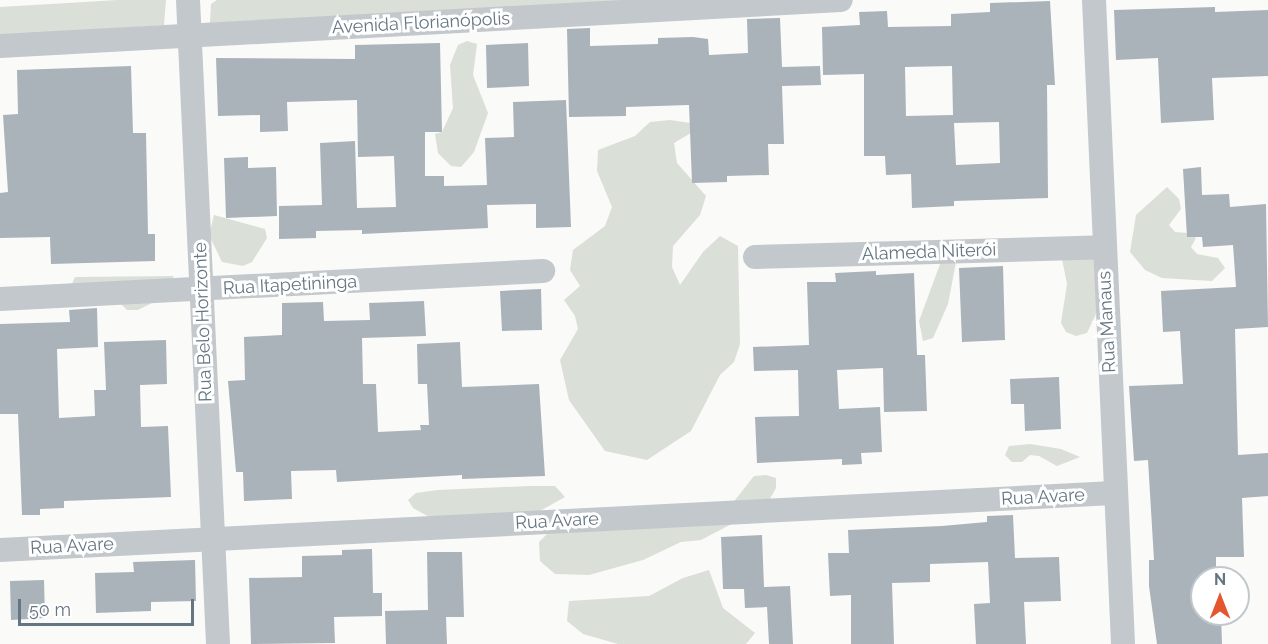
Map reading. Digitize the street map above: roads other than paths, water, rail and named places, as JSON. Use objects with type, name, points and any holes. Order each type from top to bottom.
[{"type":"street","name":"Rua Belo Horizonte","points":[[188,0],[203,289],[211,538],[218,644]]},
{"type":"street","name":"Avenida Florianópolis","points":[[0,46],[841,0]]},
{"type":"street","name":"Rua Manaus","points":[[1094,0],[1114,494],[1123,644]]},
{"type":"street","name":"Alameda Niterói","points":[[755,257],[1103,247]]},
{"type":"street","name":"Rua Itapetininga","points":[[0,299],[543,272]]},
{"type":"street","name":"Rua Avare","points":[[0,550],[1114,494]]}]
